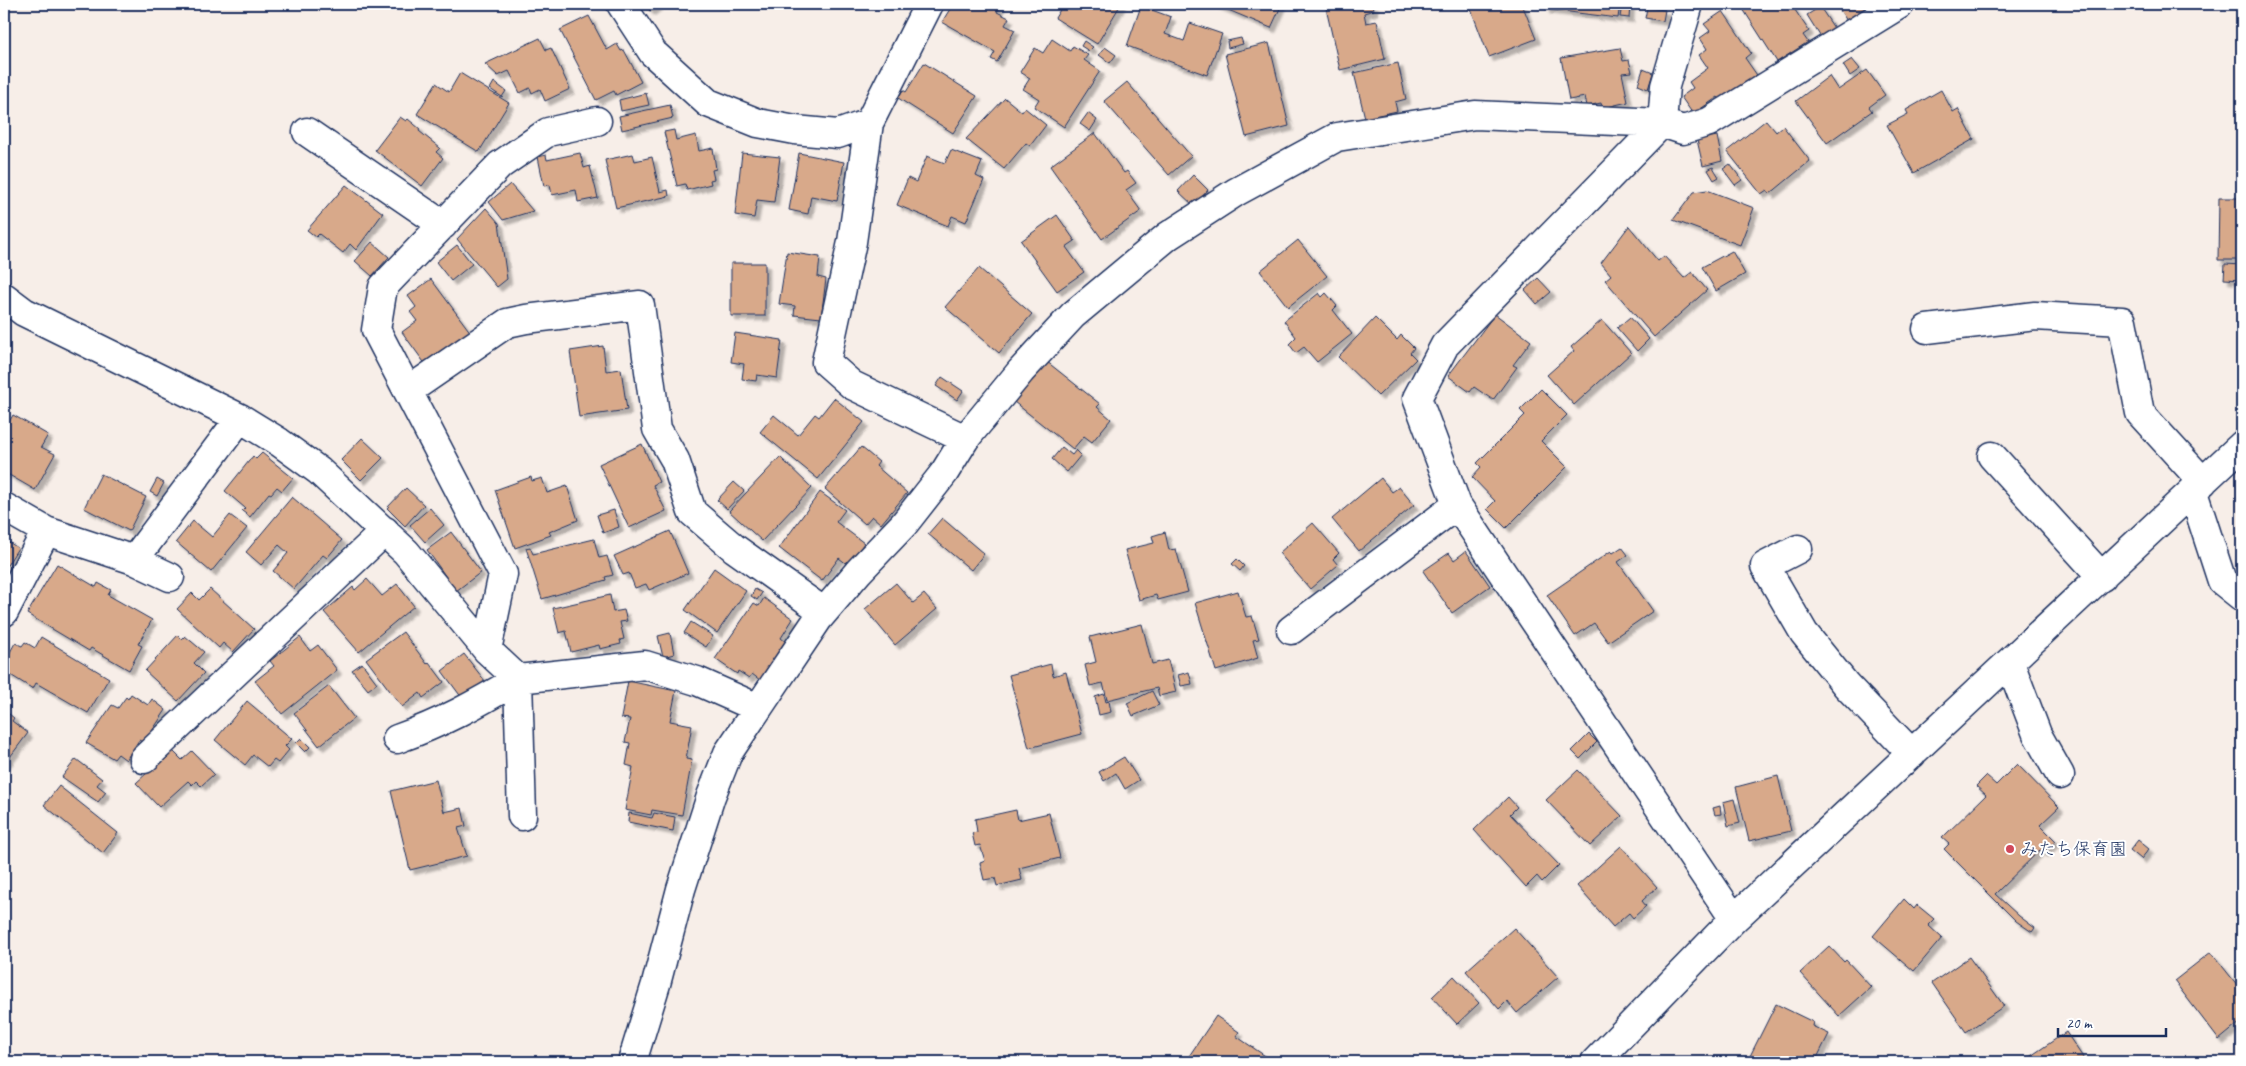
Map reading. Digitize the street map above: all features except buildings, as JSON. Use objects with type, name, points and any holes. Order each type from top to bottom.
[{"type":"street","points":[[621,4],[654,53],[708,103],[758,123],[795,130],[838,134],[868,123]]},
{"type":"street","points":[[930,4],[868,123],[852,242],[826,362],[852,385],[965,440]]},
{"type":"street","points":[[1689,4],[1664,86],[1662,123],[1445,345],[1417,398],[1457,504],[1734,920]]},
{"type":"street","points":[[632,1062],[681,889],[711,796],[728,753],[824,612],[859,571],[904,524],[944,473],[965,440],[1021,371],[1073,315],[1168,236],[1236,192],[1337,136],[1475,115],[1662,123],[1683,130],[1710,122],[1900,4]]},
{"type":"street","points":[[487,650],[503,574],[376,330],[383,287],[500,165],[548,132],[598,121]]},
{"type":"street","points":[[307,132],[443,225]]},
{"type":"street","points":[[4,297],[24,312],[240,418],[279,442],[319,471],[406,552],[487,650],[518,679],[522,816]]},
{"type":"street","points":[[408,391],[507,323],[526,318],[640,305],[657,429],[675,460],[692,512],[734,548],[824,612]]},
{"type":"street","points":[[1927,329],[2035,316],[2122,321],[2140,413],[2198,487],[2222,581],[2242,597]]},
{"type":"street","points":[[134,560],[240,418]]},
{"type":"street","points":[[1595,1062],[1734,920],[2242,445]]},
{"type":"street","points":[[1992,456],[2102,577]]},
{"type":"street","points":[[1291,630],[1457,504]]},
{"type":"street","points":[[4,507],[46,531],[134,560],[170,577]]},
{"type":"street","points":[[4,612],[46,531]]},
{"type":"street","points":[[144,759],[385,531]]},
{"type":"street","points":[[1798,549],[1765,566],[1810,641],[1846,685],[1912,754]]},
{"type":"street","points":[[2010,663],[2038,734],[2060,775]]},
{"type":"street","points":[[397,739],[444,721],[472,707],[518,679],[645,665],[697,681],[758,708]]},
{"type":"place","name":"みたち保育園","points":[[2010,849]]}]
